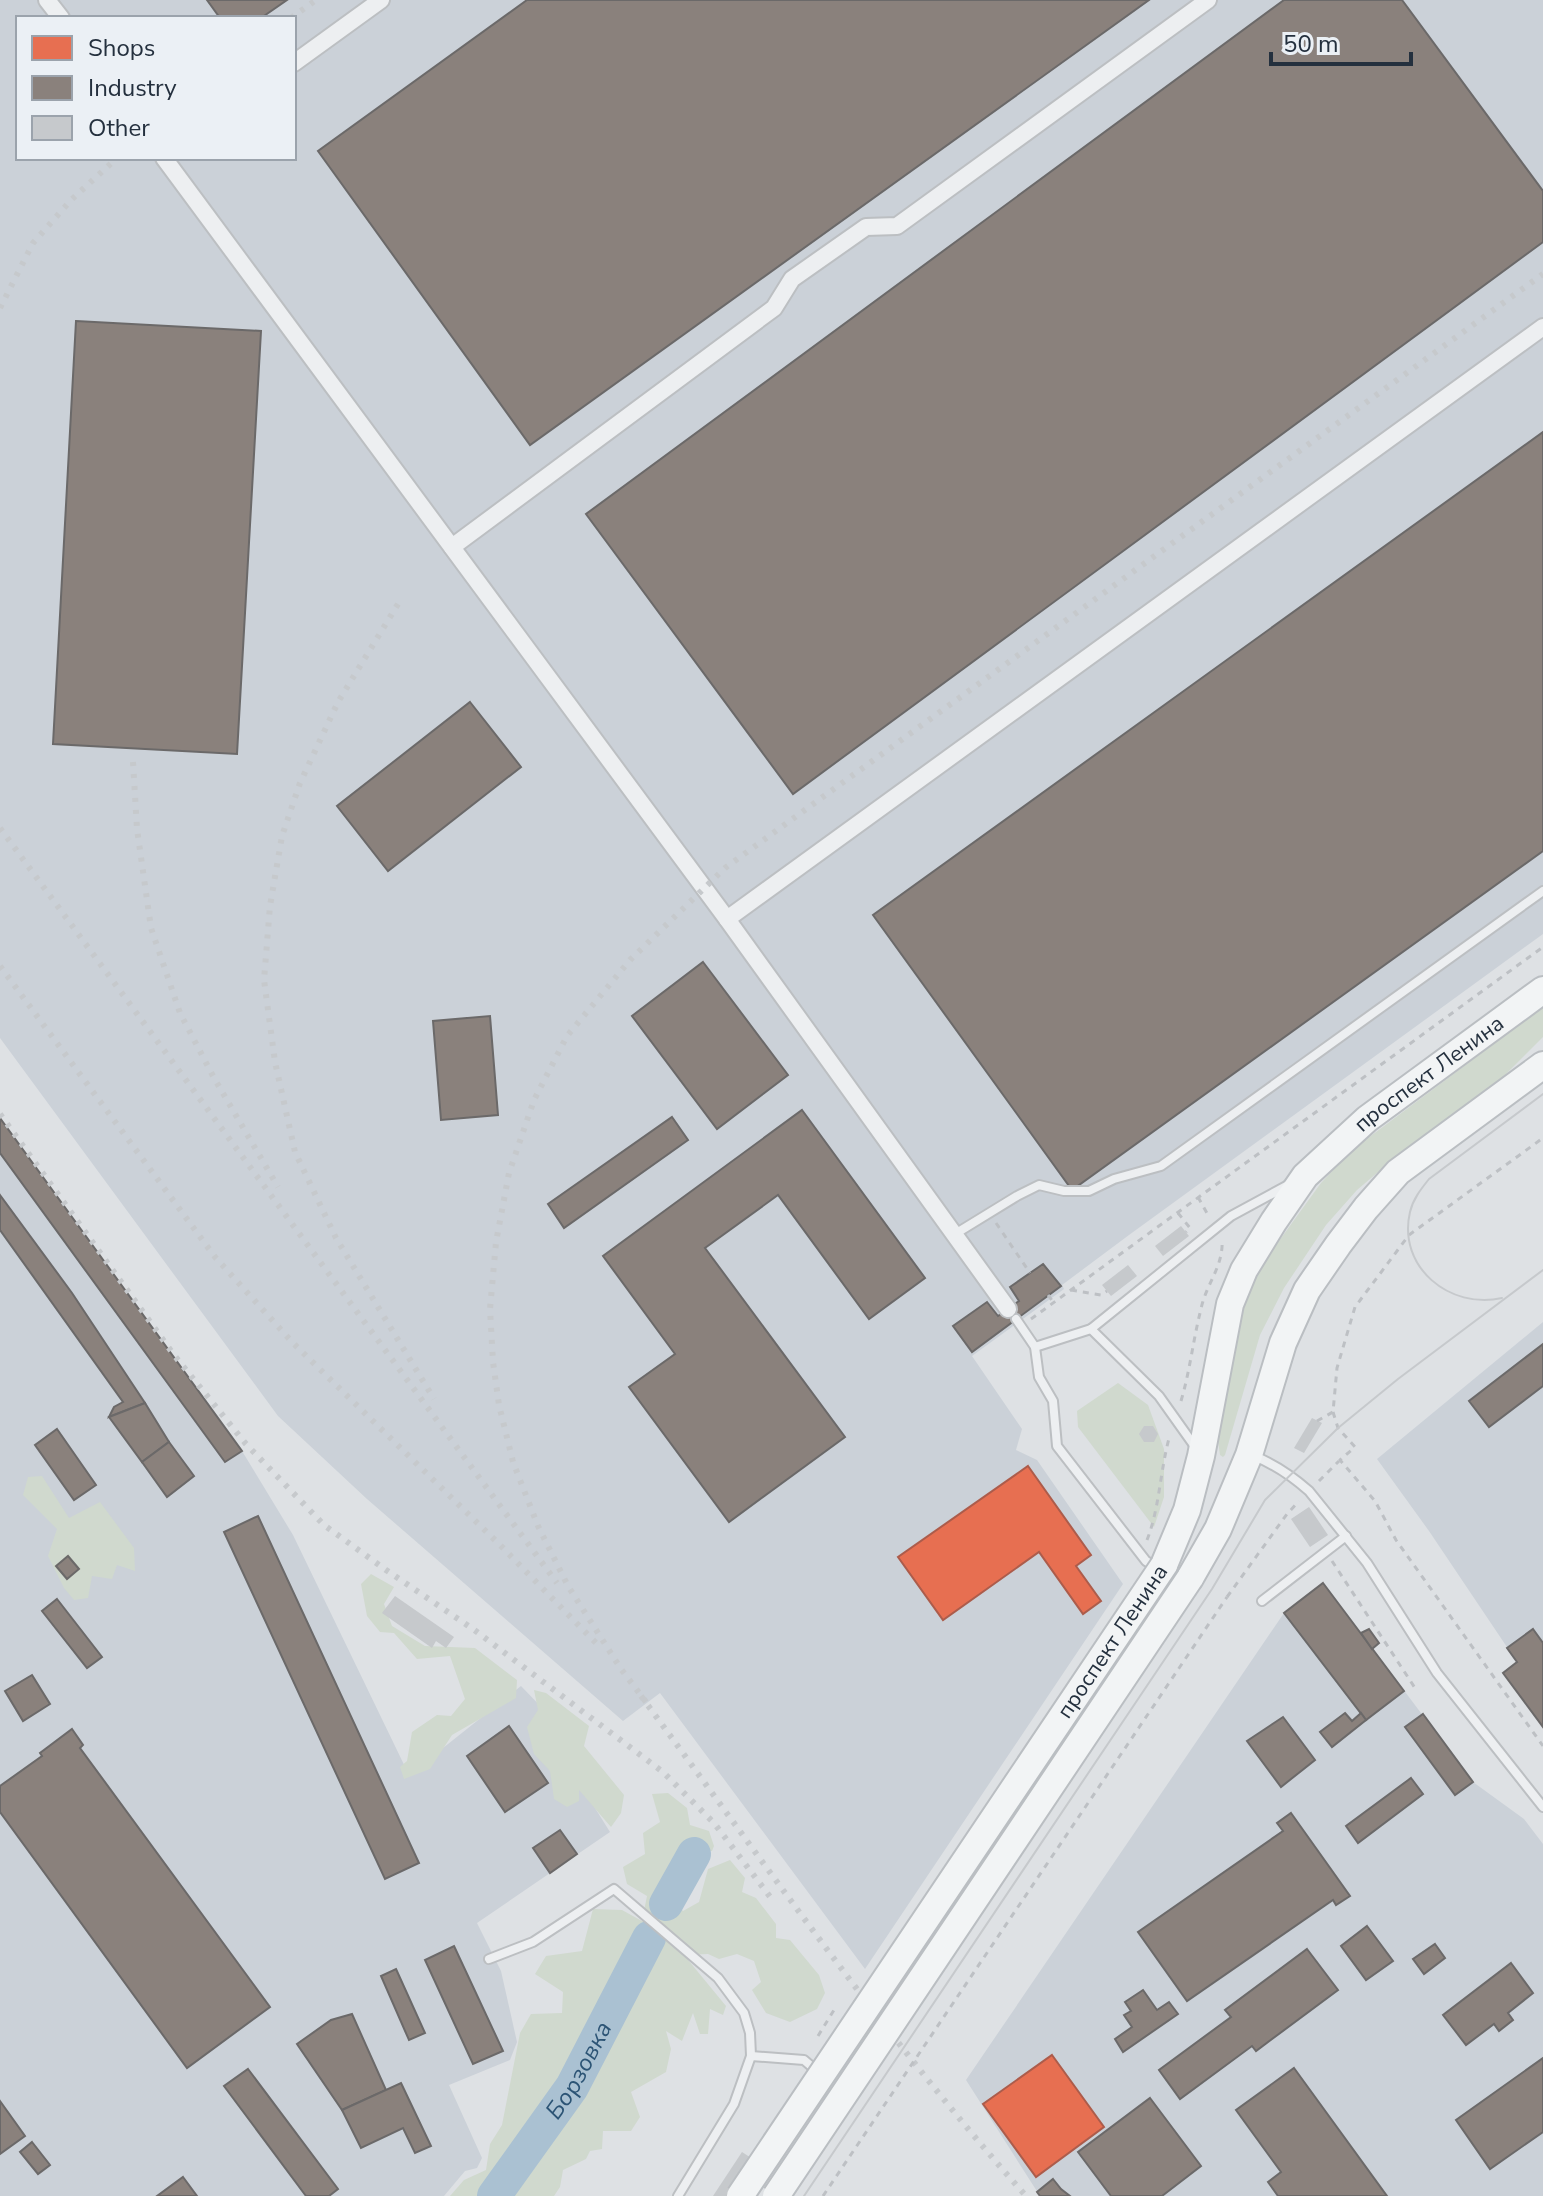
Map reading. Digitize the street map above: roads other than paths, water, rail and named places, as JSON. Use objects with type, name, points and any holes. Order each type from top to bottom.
[{"type":"main road","name":"проспект Ленина","points":[[740,2196],[1162,1568],[1187,1510],[1201,1456],[1230,1304],[1244,1270],[1305,1176],[1367,1119],[1543,990]]},
{"type":"main road","name":"проспект Ленина","points":[[776,2196],[1190,1578],[1218,1529],[1245,1463],[1283,1343],[1307,1290],[1366,1208],[1398,1172],[1543,1065]]},
{"type":"main road","points":[[1201,1456],[1209,1472],[1222,1477],[1233,1476],[1245,1463]]},
{"type":"street","points":[[47,0],[59,16]]},
{"type":"street","points":[[296,62],[381,0]]},
{"type":"street","points":[[452,547],[774,308],[792,279],[866,227],[897,226],[1208,0]]},
{"type":"street","points":[[165,160],[727,919],[1015,1318]]},
{"type":"street","points":[[727,919],[1543,327]]},
{"type":"lane","points":[[954,1235],[1039,1185],[1064,1191],[1089,1191],[1114,1179],[1161,1166],[1543,891]]},
{"type":"lane","points":[[1035,1347],[1091,1329],[1231,1216],[1305,1176]]},
{"type":"lane","points":[[1015,1318],[1035,1347],[1039,1377],[1053,1401],[1057,1446],[1146,1561],[1162,1568]]},
{"type":"lane","points":[[1091,1329],[1159,1396],[1201,1456]]},
{"type":"lane","points":[[1245,1463],[1268,1462],[1309,1491],[1367,1563],[1437,1673],[1543,1807]]},
{"type":"lane","points":[[1262,1601],[1346,1536]]},
{"type":"lane","points":[[489,1959],[533,1942],[614,1889],[718,1978],[744,2013],[750,2033],[751,2056],[734,2104],[680,2193],[690,2196]]},
{"type":"lane","points":[[751,2056],[804,2060],[811,2066]]},
{"type":"waterway","name":"Борзовка","points":[[666,1904],[694,1854]]},
{"type":"waterway","name":"Борзовка","points":[[494,2196],[572,2087],[649,1938]]},
{"type":"tram line","points":[[1502,1298],[1483,1300],[1464,1297],[1447,1291],[1432,1280],[1420,1267],[1412,1250],[1408,1232],[1410,1212],[1415,1198],[1429,1179],[1543,1094]]},
{"type":"tram line","points":[[804,2196],[1212,1589],[1265,1500],[1338,1428],[1543,1270]]},
{"type":"railway","points":[[294,16],[316,0]]},
{"type":"railway","points":[[0,308],[33,243],[71,200],[115,160]]},
{"type":"railway","points":[[646,1702],[568,1586],[538,1526],[513,1462],[499,1405],[493,1362],[490,1309],[496,1242],[509,1173],[534,1100],[567,1036],[630,960],[725,868],[1543,274]]},
{"type":"railway","points":[[398,604],[338,702],[300,783],[282,836],[270,906],[264,980],[275,1062],[295,1152],[336,1238],[434,1399]]},
{"type":"railway","points":[[133,762],[137,829],[151,928],[180,1013],[278,1187]]},
{"type":"railway","points":[[0,828],[557,1583]]},
{"type":"railway","points":[[0,966],[215,1257],[293,1343],[596,1643]]},
{"type":"railway","points":[[0,1114],[174,1355],[246,1444],[324,1525],[473,1629],[663,1772],[714,1823],[771,1898]]},
{"type":"railway","points":[[641,1696],[876,2013],[1026,2196]]},
{"type":"railway","points":[[856,1999],[878,2046]]}]
